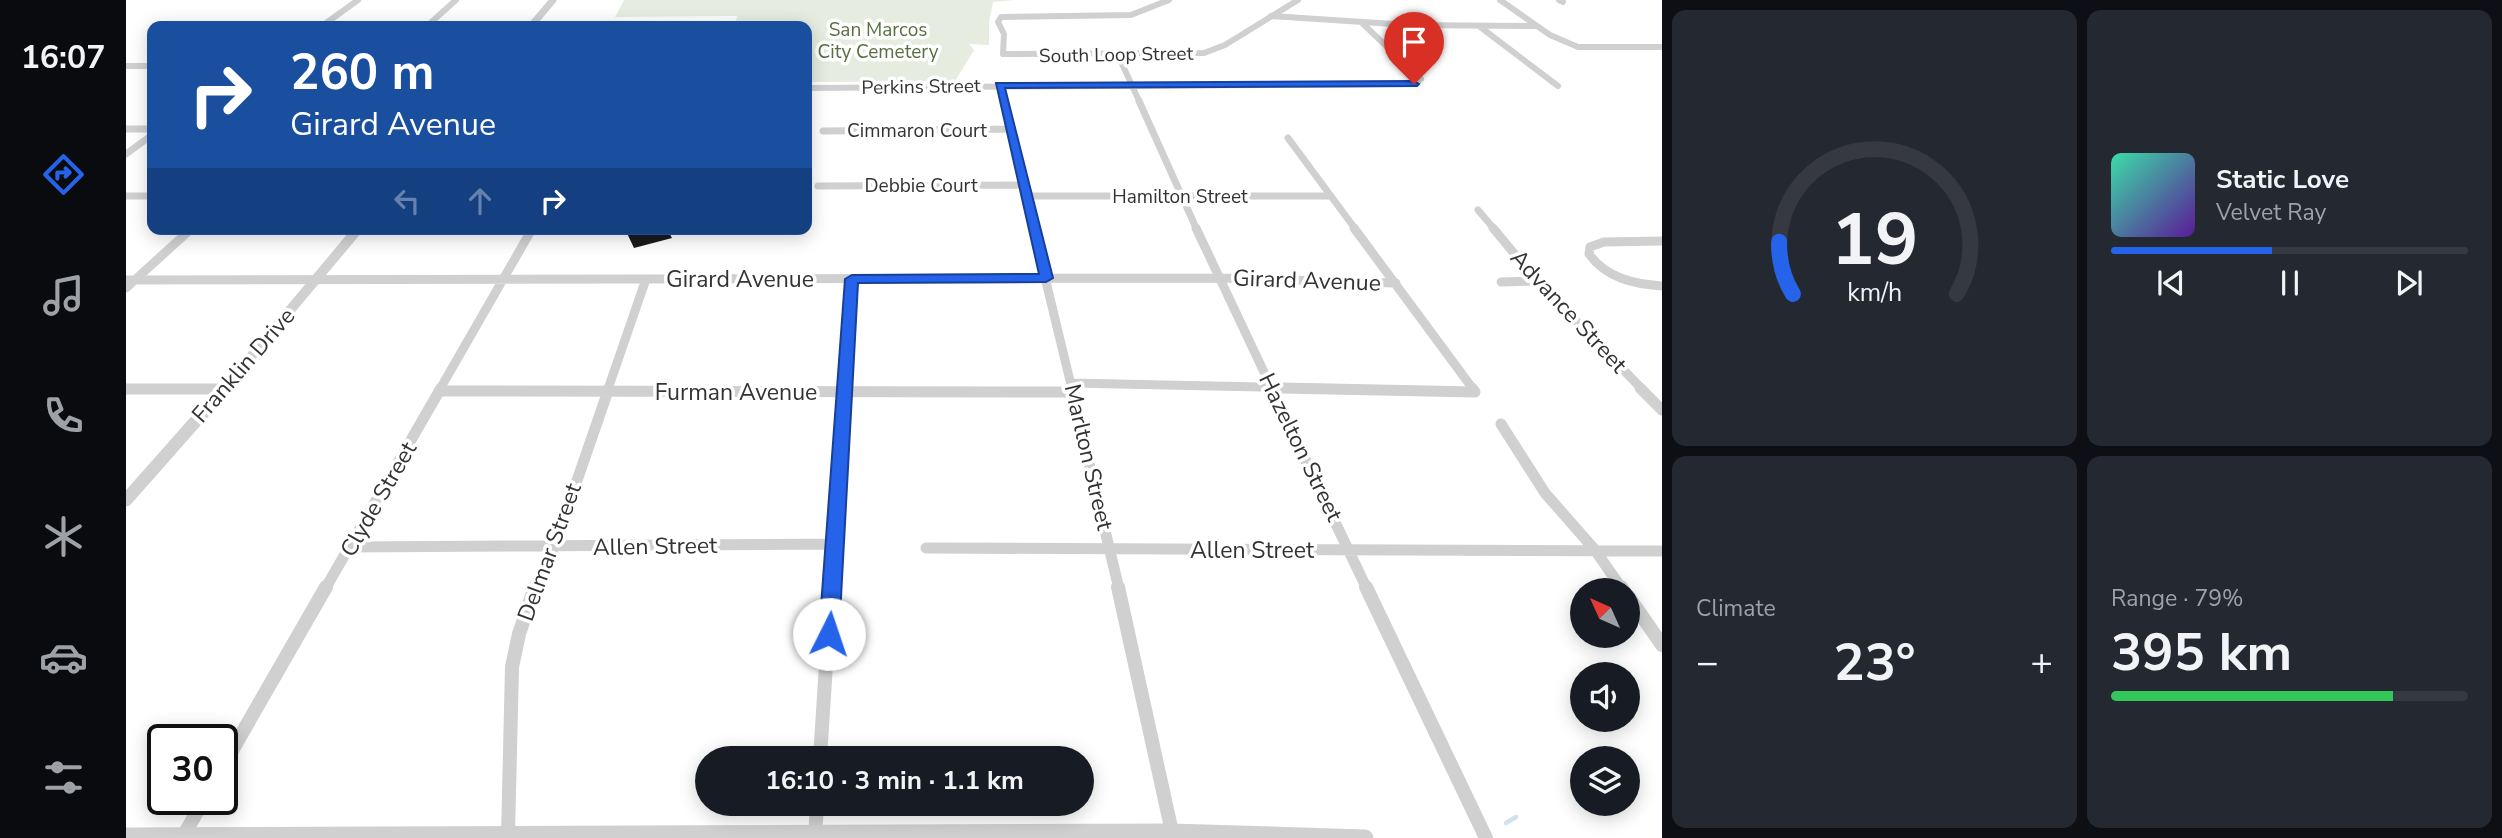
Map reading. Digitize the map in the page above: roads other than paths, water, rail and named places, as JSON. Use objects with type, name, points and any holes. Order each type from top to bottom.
[{"type":"street","points":[[329,21],[358,0]]},
{"type":"street","points":[[433,21],[456,0]]},
{"type":"street","points":[[535,21],[553,0]]},
{"type":"street","name":"South Loop Street","points":[[1169,0],[1132,15],[1001,17],[998,22],[1004,34],[1003,54],[1204,53],[1225,45],[1269,15],[1298,0]]},
{"type":"street","points":[[1500,0],[1560,41],[1578,47],[1662,47]]},
{"type":"street","points":[[1269,15],[1361,22],[1537,26]]},
{"type":"street","name":"Perkins Street","points":[[812,88],[1414,84],[1421,79],[1361,22]]},
{"type":"street","points":[[1479,26],[1558,86]]},
{"type":"street","name":"Hazelton Street","points":[[1118,55],[1219,278],[1486,838]]},
{"type":"street","points":[[126,66],[147,66]]},
{"type":"street","name":"Marlton Street","points":[[999,85],[1073,388],[1172,832]]},
{"type":"street","points":[[126,129],[147,129]]},
{"type":"street","name":"Cimmaron Court","points":[[823,131],[1011,130]]},
{"type":"street","points":[[1288,138],[1396,283]]},
{"type":"street","points":[[126,155],[147,139]]},
{"type":"street","name":"Debbie Court","points":[[818,186],[1026,190]]},
{"type":"street","name":"Hamilton Street","points":[[1026,190],[1181,196],[1331,196]]},
{"type":"street","points":[[126,196],[147,196]]},
{"type":"street","name":"Advance Street","points":[[1478,209],[1537,281],[1662,410]]},
{"type":"street","points":[[126,288],[131,280],[184,235]]},
{"type":"street","name":"Franklin Drive","points":[[126,499],[224,389],[353,235]]},
{"type":"street","name":"Clyde Street","points":[[238,740],[530,235]]},
{"type":"street","points":[[1662,241],[1604,242],[1590,247],[1589,254],[1597,264],[1618,276],[1638,283],[1662,286]]},
{"type":"street","name":"Girard Avenue","points":[[131,280],[1219,278],[1396,283]]},
{"type":"street","name":"Delmar Street","points":[[508,835],[512,667],[519,634],[540,575],[554,547],[646,279]]},
{"type":"street","points":[[821,746],[852,279]]},
{"type":"street","points":[[1501,282],[1537,281]]},
{"type":"street","name":"Furman Avenue","points":[[439,391],[845,392],[1270,386],[1475,392],[1396,283]]},
{"type":"street","points":[[126,389],[224,389]]},
{"type":"street","points":[[1502,424],[1545,494],[1595,551],[1614,578]]},
{"type":"street","name":"Allen Street","points":[[350,547],[835,544]]},
{"type":"street","name":"Allen Street","points":[[926,548],[1662,551]]},
{"type":"street","points":[[1640,613],[1662,645]]},
{"type":"street","points":[[182,838],[195,815]]},
{"type":"street","points":[[815,836],[816,816]]},
{"type":"street","points":[[126,836],[815,836],[1172,832],[1365,838]]},
{"type":"waterway","points":[[1506,823],[1516,817]]},
{"type":"park label","name":"San Marcos City Cemetery","points":[[878,40]]}]
